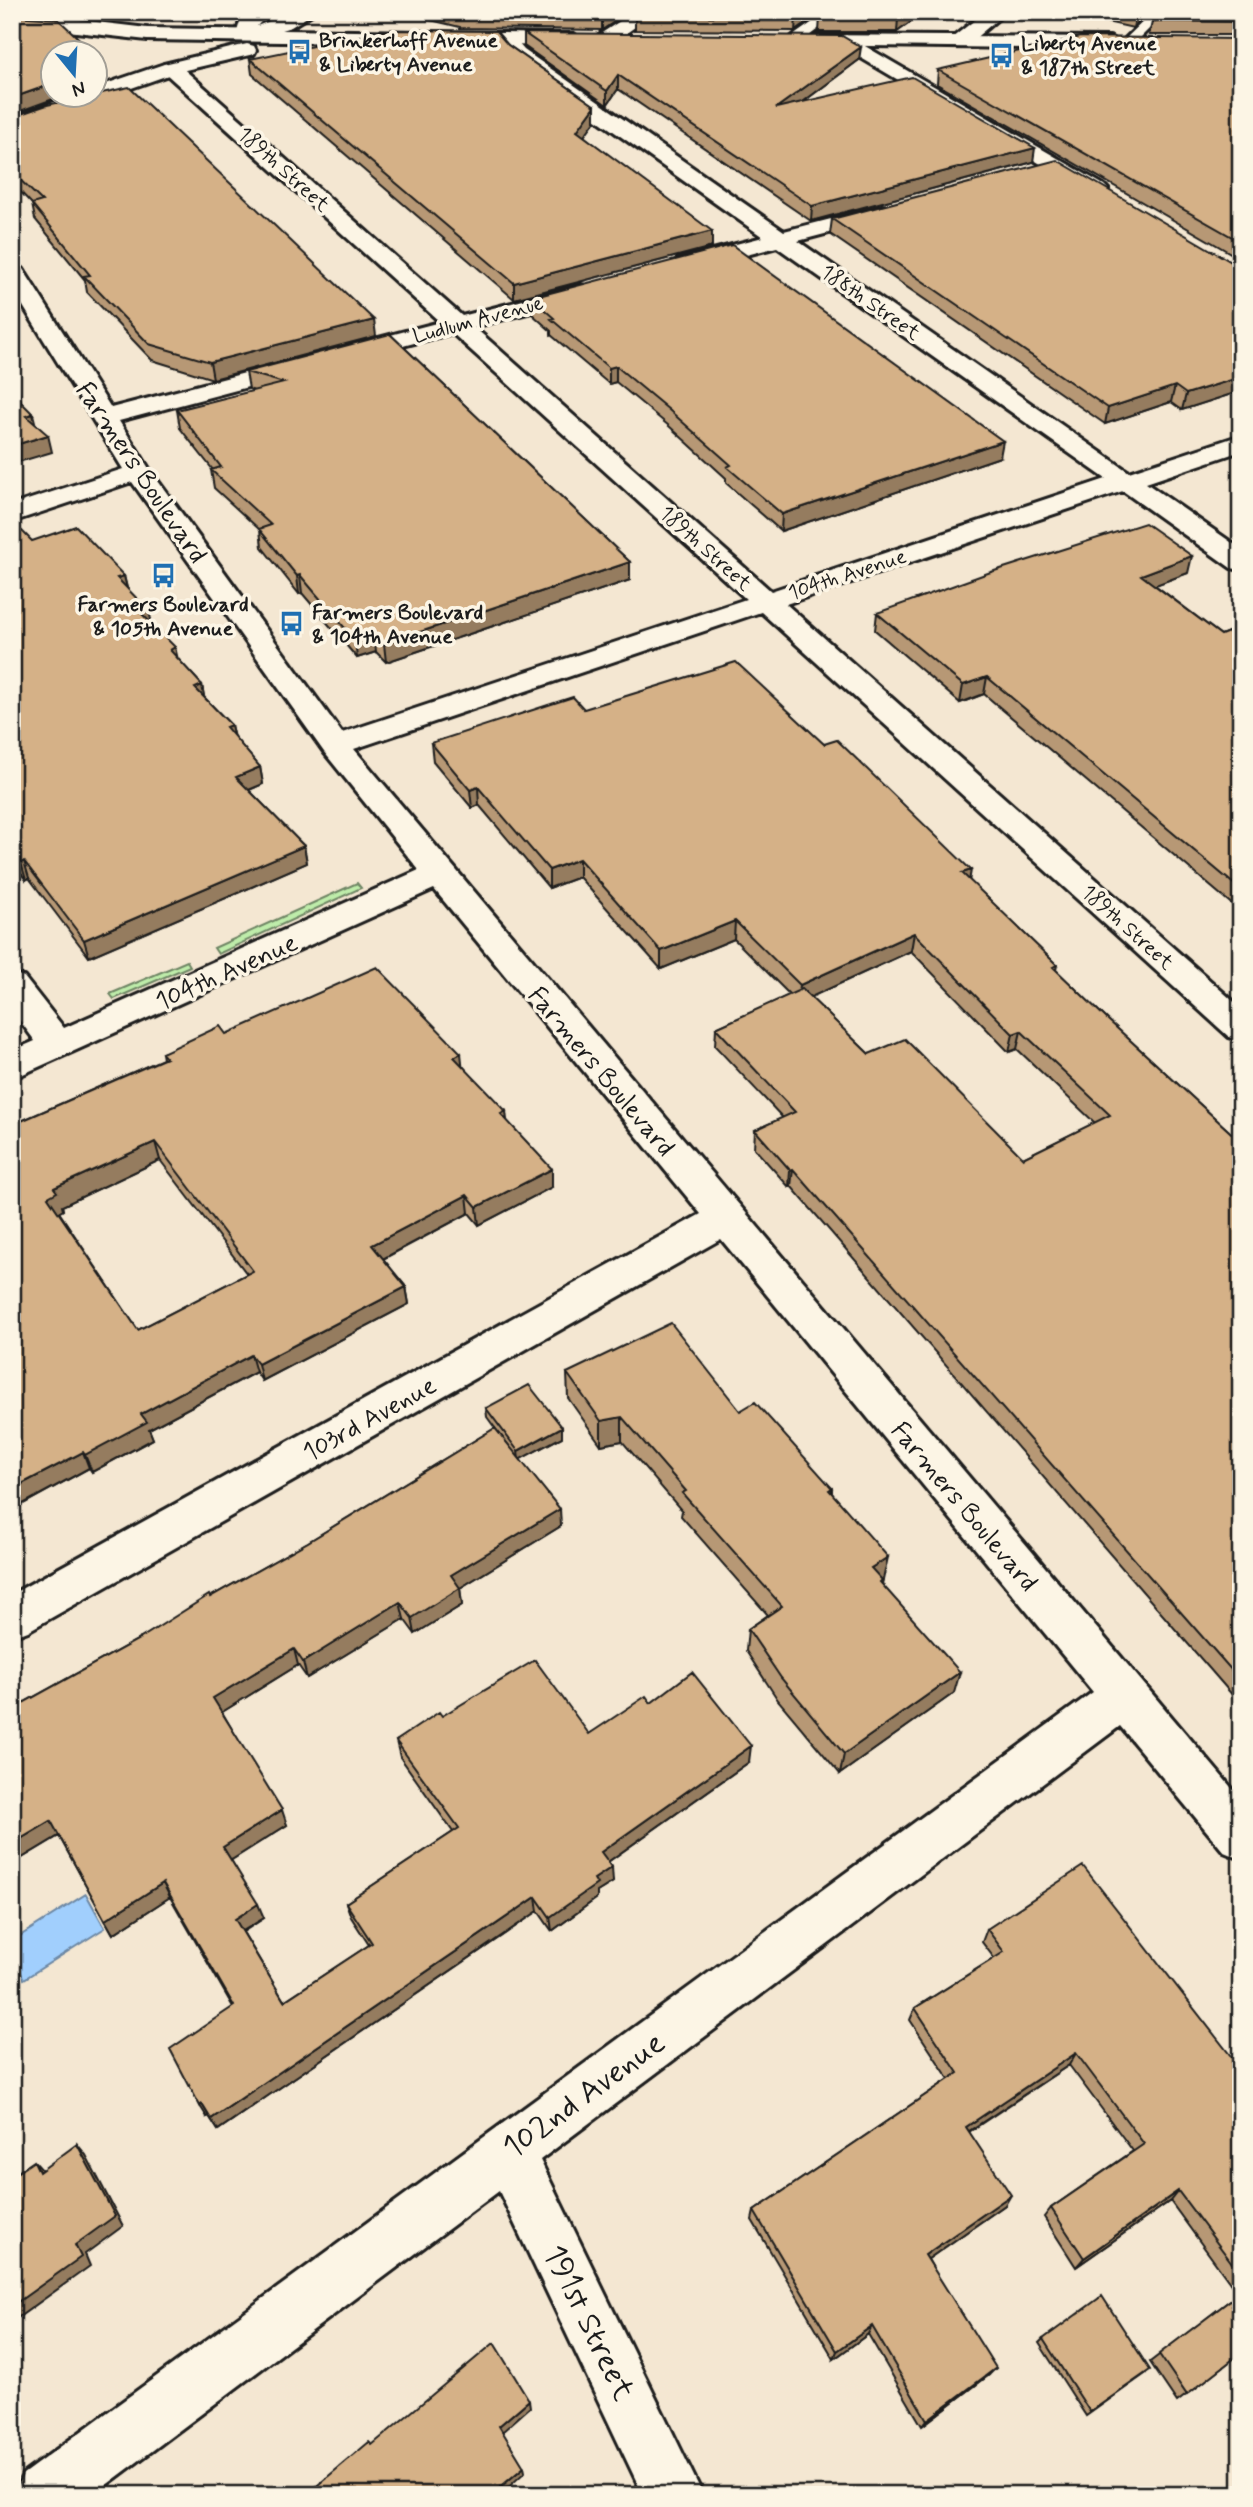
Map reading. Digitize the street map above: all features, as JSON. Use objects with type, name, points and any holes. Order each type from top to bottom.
[{"type":"street","points":[[16,12],[41,22]]},
{"type":"street","points":[[246,35],[250,18],[261,12]]},
{"type":"street","points":[[246,35],[285,23],[306,12]]},
{"type":"street","points":[[604,40],[646,12]]},
{"type":"street","points":[[959,42],[997,12]]},
{"type":"street","points":[[12,22],[41,22],[148,34],[645,40]]},
{"type":"street","points":[[12,124],[171,68],[269,46],[339,38]]},
{"type":"street","name":"188th Street","points":[[503,39],[517,54],[1241,562]]},
{"type":"street","points":[[788,41],[1153,43]]},
{"type":"street","points":[[846,41],[1114,199]]},
{"type":"street","name":"189th Street","points":[[171,68],[1241,1028]]},
{"type":"street","points":[[1023,174],[1056,165]]},
{"type":"street","points":[[665,269],[908,205]]},
{"type":"street","name":"Farmers Boulevard","points":[[12,269],[138,472],[335,745],[439,874],[1241,1836]]},
{"type":"street","name":"Ludlum Avenue","points":[[103,418],[600,286]]},
{"type":"street","name":"104th Avenue","points":[[335,745],[1241,443]]},
{"type":"street","points":[[12,514],[138,472]]},
{"type":"street","name":"104th Avenue","points":[[12,1066],[439,874]]},
{"type":"street","points":[[12,985],[58,1046]]},
{"type":"street","name":"103rd Avenue","points":[[12,1617],[726,1218]]},
{"type":"street","name":"102nd Avenue","points":[[44,2495],[1124,1696]]},
{"type":"street","name":"191st Street","points":[[507,2150],[674,2495]]},
{"type":"lane","points":[[788,41],[835,12]]},
{"type":"lane","points":[[1128,43],[1160,12]]},
{"type":"green space","points":[[357,883],[361,888],[218,954],[214,948]]},
{"type":"green space","points":[[187,961],[190,966],[114,999],[110,994]]},
{"type":"water","points":[[86,1894],[105,1928],[24,1979],[12,1955],[12,1941]]},
{"type":"building","points":[[457,12],[607,12],[602,15]]},
{"type":"building","points":[[640,12],[803,12],[796,17],[635,16]]},
{"type":"building","points":[[827,12],[906,12],[898,18],[820,17]]},
{"type":"building","points":[[1158,12],[1241,12],[1241,22],[1152,21],[1160,19],[1153,18]]},
{"type":"building","points":[[12,16],[58,19],[78,38],[38,38],[38,89],[12,98]]},
{"type":"building","points":[[390,30],[496,31],[508,45],[595,106],[577,131],[712,231],[514,283],[250,59]]},
{"type":"building","points":[[524,33],[842,36],[861,47],[776,108],[912,77],[1035,148],[812,206],[618,75],[607,91]]},
{"type":"building","points":[[1080,37],[1241,39],[1241,242],[938,70]]},
{"type":"building","points":[[129,87],[374,320],[210,362],[149,344],[84,276],[90,275],[32,204],[42,201],[12,172],[12,117],[38,108],[108,108],[108,92]]},
{"type":"building","points":[[1057,160],[1235,264],[1241,265],[1241,377],[1186,394],[1175,386],[1108,408],[832,219]]},
{"type":"building","points":[[732,245],[1003,441],[782,514],[727,467],[731,465],[669,410],[616,366],[609,368],[551,319],[554,318],[531,298]]},
{"type":"building","points":[[390,334],[630,562],[384,644],[374,633],[355,640],[259,529],[271,525],[211,470],[221,467],[177,410],[284,383],[246,372]]},
{"type":"building","points":[[12,393],[33,414],[26,416],[48,435],[12,446]]},
{"type":"building","points":[[1145,523],[1192,556],[1141,575],[1221,635],[1241,627],[1241,890],[987,677],[963,685],[877,613],[988,573]]},
{"type":"building","points":[[76,526],[124,576],[117,578],[149,611],[141,613],[175,647],[170,650],[202,685],[195,688],[231,725],[226,727],[260,767],[236,777],[304,846],[84,940],[24,861],[21,863],[12,852],[12,535],[22,531],[32,541]]},
{"type":"building","points":[[736,662],[824,744],[837,740],[971,870],[962,873],[1057,965],[1053,967],[1241,1142],[1241,1681],[793,1169],[790,1170],[755,1130],[795,1112],[716,1028],[802,989],[869,1054],[905,1039],[1023,1158],[1110,1115],[1021,1031],[1013,1034],[914,933],[800,985],[735,921],[661,951],[579,859],[549,870],[478,787],[470,790],[431,743],[573,697],[584,709]]},
{"type":"building","points":[[377,967],[461,1053],[454,1057],[506,1111],[501,1114],[552,1169],[477,1207],[467,1195],[372,1245],[406,1287],[258,1364],[251,1355],[141,1414],[147,1422],[12,1489],[12,1125],[166,1058],[162,1053],[220,1026],[226,1034]],"holes":[[[155,1142],[253,1271],[138,1330],[48,1197],[57,1192],[54,1188]]]},
{"type":"building","points":[[671,1323],[740,1411],[755,1402],[832,1488],[829,1490],[888,1557],[871,1568],[882,1580],[880,1582],[960,1672],[844,1754],[781,1678],[748,1629],[782,1606],[682,1493],[686,1491],[622,1417],[601,1421],[567,1373]]},
{"type":"building","points":[[529,1385],[562,1427],[518,1451],[486,1408]]},
{"type":"building","points":[[495,1428],[560,1509],[451,1575],[460,1588],[412,1618],[400,1602],[303,1662],[294,1649],[213,1698],[282,1810],[223,1847],[258,1904],[235,1919],[284,2001],[372,1943],[346,1903],[459,1828],[396,1741],[439,1712],[442,1716],[535,1660],[589,1734],[646,1696],[651,1703],[692,1672],[751,1746],[601,1852],[612,1867],[594,1879],[597,1884],[550,1917],[536,1897],[211,2119],[202,2104],[200,2106],[170,2049],[234,2006],[163,1883],[105,1920],[51,1821],[12,1844],[12,1709],[141,1638],[209,1595],[210,1597],[308,1542]]},
{"type":"building","points":[[1083,1866],[1241,2069],[1241,2275],[1178,2191],[1084,2258],[1051,2208],[1144,2144],[1076,2053],[966,2127],[1011,2195],[925,2255],[996,2368],[927,2420],[872,2326],[837,2351],[754,2211],[958,2073],[915,2008],[1004,1952],[987,1929]]},
{"type":"building","points":[[77,2144],[115,2216],[75,2245],[81,2257],[12,2306],[12,2176],[34,2161],[39,2172]]},
{"type":"building","points":[[1241,2292],[1241,2353],[1187,2395],[1159,2354]]},
{"type":"building","points":[[1102,2296],[1150,2370],[1090,2412],[1043,2339]]},
{"type":"building","points":[[494,2343],[529,2400],[499,2426],[524,2467],[491,2495],[306,2495],[369,2442],[372,2445]]},
{"type":"place","name":"Brinkerhoff Avenue & Liberty Avenue","points":[[299,52]]},
{"type":"place","name":"Liberty Avenue & 187th Street","points":[[1001,55]]},
{"type":"place","name":"Farmers Boulevard & 105th Avenue","points":[[163,575]]},
{"type":"place","name":"Farmers Boulevard & 104th Avenue","points":[[292,624]]}]
